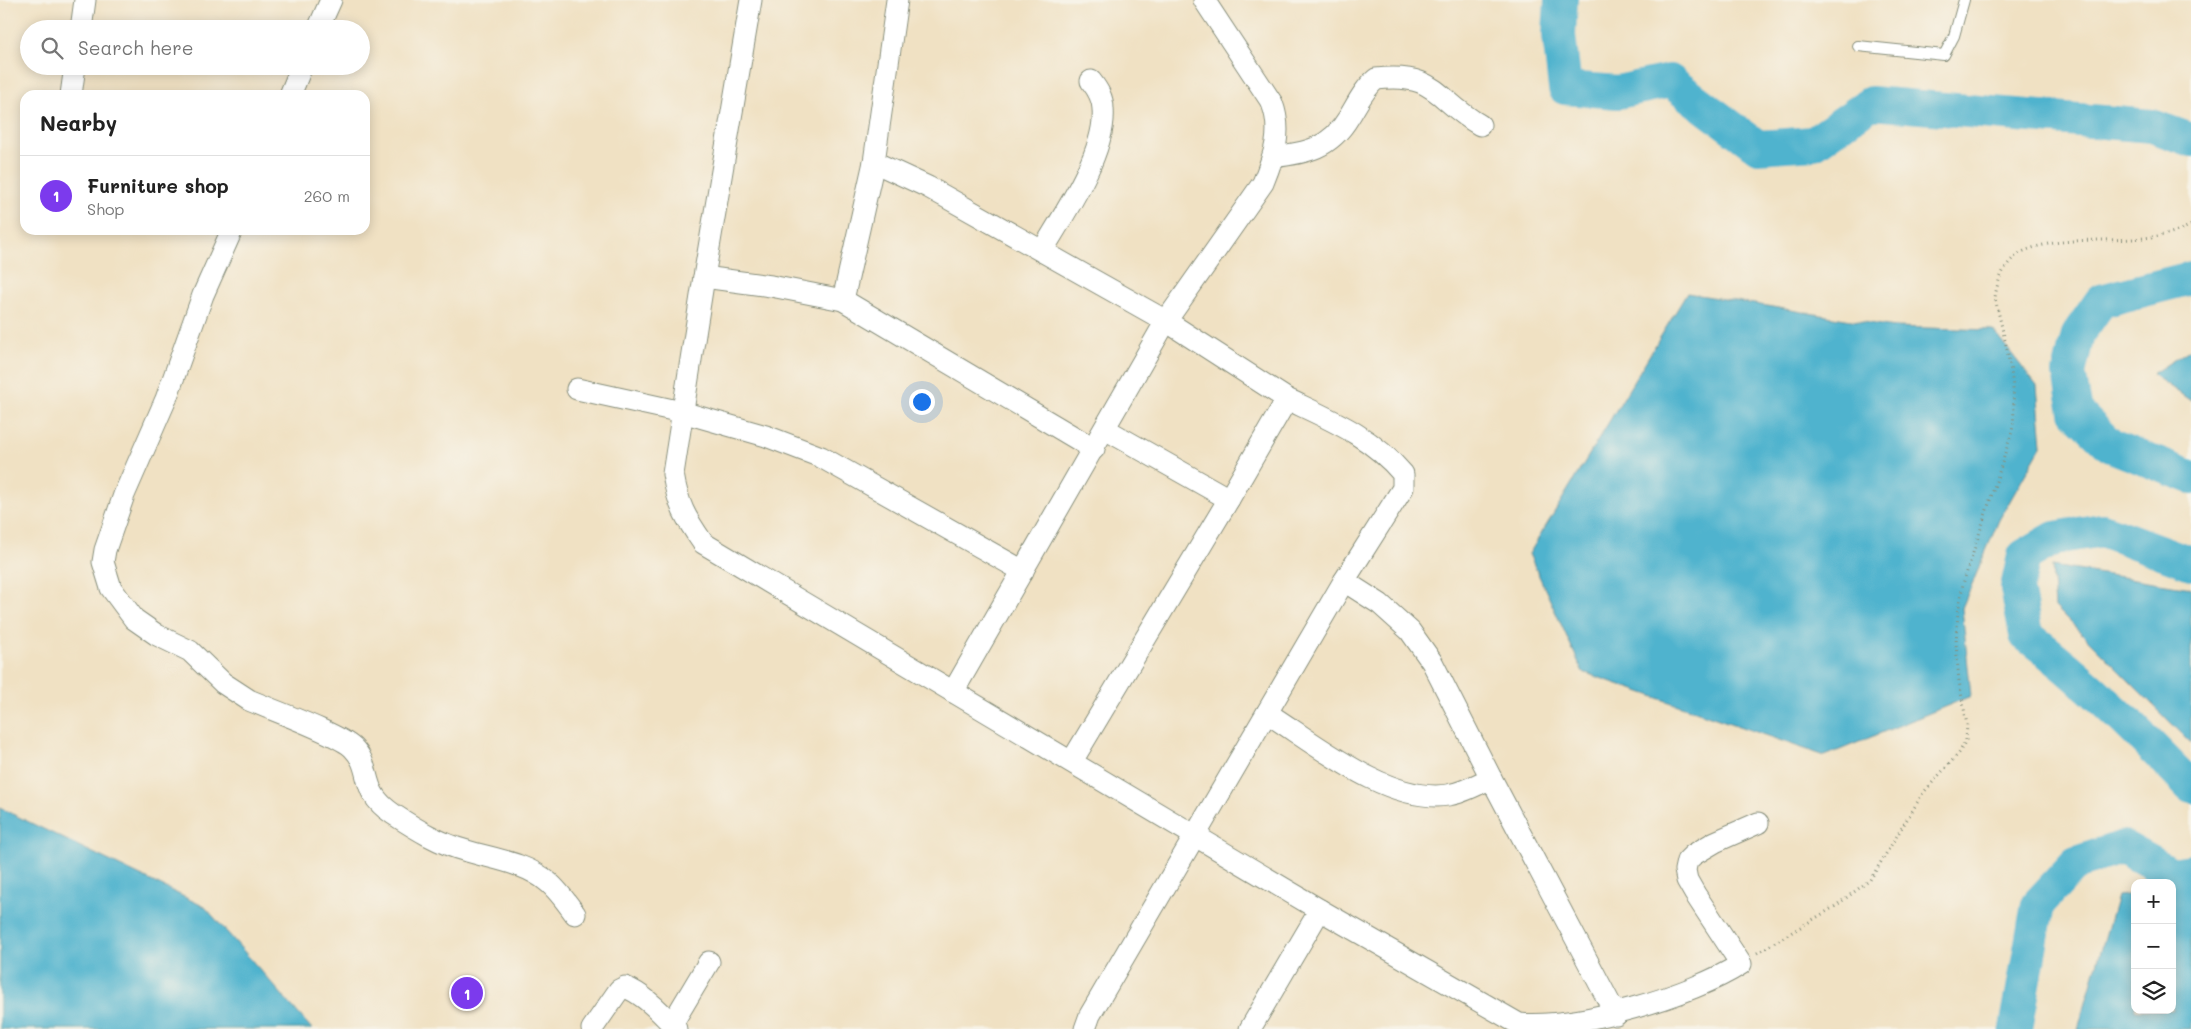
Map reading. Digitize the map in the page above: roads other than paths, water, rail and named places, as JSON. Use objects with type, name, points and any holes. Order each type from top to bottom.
[{"type":"street","points":[[82,20],[85,0]]},
{"type":"street","points":[[322,20],[331,0]]},
{"type":"street","points":[[751,0],[673,474],[678,501],[687,520],[703,543],[1320,910],[1519,1024],[1534,1027],[1574,1026],[1616,1015],[1666,1000],[1722,976],[1741,964],[1695,894],[1687,880],[1685,870],[1687,861],[1693,855],[1715,842],[1758,823]]},
{"type":"street","points":[[843,300],[874,162],[897,0]]},
{"type":"street","points":[[953,692],[1166,321],[1263,183],[1272,157],[1278,120],[1272,104],[1204,0]]},
{"type":"street","points":[[72,90],[74,75]]},
{"type":"street","points":[[292,90],[298,75]]},
{"type":"street","points":[[1272,157],[1309,152],[1329,140],[1340,130],[1360,99],[1376,79],[1392,76],[1408,78],[1431,86],[1441,92],[1462,114],[1480,125]]},
{"type":"street","points":[[1042,251],[1082,185],[1095,152],[1104,110],[1099,92],[1091,82]]},
{"type":"street","points":[[874,162],[928,187],[1166,321],[1286,399],[1360,435],[1392,461],[1403,474],[1403,488],[1344,581],[1195,834],[1090,1015],[1085,1029]]},
{"type":"street","points":[[230,235],[203,295],[166,399],[124,495],[105,550],[103,562],[111,588],[134,619],[157,635],[190,651],[223,683],[235,691],[250,700],[351,746],[362,764],[372,795],[378,804],[434,840],[467,851],[494,857],[535,874],[548,882],[575,914]]},
{"type":"street","points":[[704,277],[771,286],[843,300],[1094,449]]},
{"type":"street","points":[[577,389],[682,412],[766,436],[821,457],[1023,571]]},
{"type":"street","points":[[1072,761],[1229,499],[1286,399]]},
{"type":"street","points":[[1105,429],[1229,499]]},
{"type":"street","points":[[1344,581],[1380,604],[1410,631],[1427,654],[1616,1015]]},
{"type":"street","points":[[1267,713],[1358,770],[1394,790],[1417,796],[1449,795],[1491,778]]},
{"type":"street","points":[[1250,1029],[1320,910]]},
{"type":"street","points":[[592,1029],[618,990],[625,987],[634,990],[674,1027],[709,962]]},
{"type":"lane","points":[[1858,46],[1944,55],[1954,36],[1964,0]]},
{"type":"water","points":[[1687,293],[1894,327],[1993,330],[2037,386],[2042,445],[1999,520],[1962,608],[1971,696],[1825,756],[1583,672],[1529,554]]},
{"type":"water","points":[[2191,349],[2191,401],[2152,374]]},
{"type":"water","points":[[2052,566],[2191,588],[2191,743],[2055,607]]},
{"type":"water","points":[[0,808],[205,907],[312,1029],[0,1029]]},
{"type":"water","points":[[2191,886],[2191,1029],[2078,1029],[2117,896],[2131,894],[2131,1014],[2176,1014],[2176,888]]},
{"type":"waterway","points":[[1561,0],[1559,35],[1565,88],[1618,92],[1670,81],[1758,147],[1814,143],[1871,103],[2152,126],[2191,140]]},
{"type":"waterway","points":[[2191,278],[2101,301],[2078,334],[2069,373],[2076,412],[2111,446],[2191,477]]},
{"type":"waterway","points":[[2191,563],[2102,530],[2055,538],[2024,556],[2017,588],[2026,635],[2070,670],[2112,708],[2191,787]]},
{"type":"waterway","points":[[2016,1029],[2038,904],[2076,863],[2123,847],[2172,874],[2191,871]]},
{"type":"place","name":"Furniture shop","points":[[467,993]]}]
